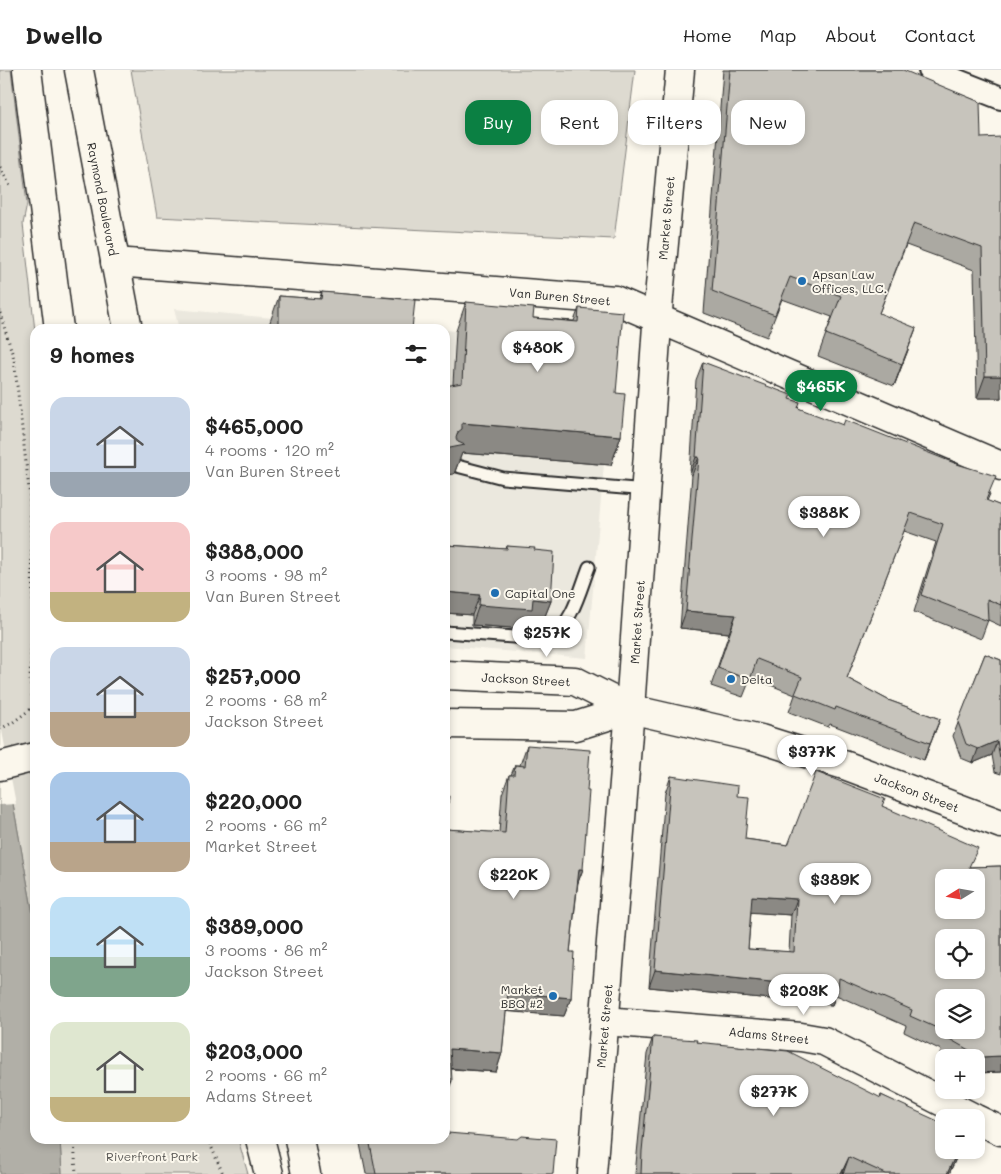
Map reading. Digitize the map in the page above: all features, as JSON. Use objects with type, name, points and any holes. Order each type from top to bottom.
[{"type":"main road","points":[[27,70],[58,324]]},
{"type":"main road","name":"Raymond Boulevard","points":[[78,70],[127,324]]},
{"type":"main road","name":"Market Street","points":[[592,1174],[647,490],[658,319],[680,70]]},
{"type":"main road","name":"Van Buren Street","points":[[115,262],[615,300],[1001,466]]},
{"type":"main road","name":"Jackson Street","points":[[450,675],[575,681],[630,709],[761,739],[847,766],[1001,824]]},
{"type":"main road","points":[[450,724],[576,726],[630,709]]},
{"type":"main road","points":[[22,763],[30,748]]},
{"type":"main road","name":"Adams Street","points":[[605,1021],[800,1037],[824,1041],[957,1109]]},
{"type":"main road","name":"Adams Street","points":[[985,1123],[1001,1131]]},
{"type":"main road","points":[[261,1144],[269,1174]]},
{"type":"main road","points":[[300,1144],[306,1174]]},
{"type":"street","points":[[930,70],[1001,98]]},
{"type":"lane","points":[[453,465],[503,478],[647,490]]},
{"type":"lane","points":[[450,632],[528,638],[552,635],[562,628],[571,613],[589,567]]},
{"type":"path","points":[[0,313],[14,359],[30,498]]},
{"type":"path","points":[[0,730],[30,710]]},
{"type":"path","points":[[74,1144],[76,1174]]},
{"type":"path","points":[[210,1144],[223,1174]]},
{"type":"shaded area","points":[[174,309],[308,321],[308,324],[178,324]]},
{"type":"shaded area","points":[[450,330],[456,331],[452,398],[450,399]]},
{"type":"shaded area","points":[[450,421],[471,454],[604,464],[587,658],[450,646]]},
{"type":"shaded area","points":[[0,732],[30,897],[30,1144],[60,1144],[62,1174],[0,1174]]},
{"type":"green space","points":[[0,70],[11,70],[27,204],[23,224],[34,324],[30,324],[30,897],[0,732]]},
{"type":"green space","points":[[131,70],[635,70],[631,100],[628,100],[628,126],[614,239],[157,217]]},
{"type":"green space","name":"Riverfront Park","points":[[60,1144],[239,1144],[248,1174],[62,1174]]},
{"type":"pier","points":[[0,729],[2,731],[16,804],[0,805]]},
{"type":"building","points":[[730,70],[903,70],[980,102],[981,138],[1001,137],[1001,376],[985,376],[982,248],[914,223],[879,313],[916,328],[902,364],[826,334],[841,296],[790,277],[775,315],[712,291]]},
{"type":"building","points":[[322,292],[415,300],[413,324],[279,324],[279,296],[321,299]]},
{"type":"building","points":[[466,302],[534,308],[533,318],[578,322],[579,308],[623,312],[616,393],[625,394],[621,436],[462,423],[462,429],[458,432],[456,438],[458,442],[465,445],[450,448],[450,385],[462,383]]},
{"type":"building","points":[[703,362],[791,395],[789,399],[800,402],[798,408],[843,425],[845,420],[957,464],[996,476],[986,500],[1001,506],[1001,605],[987,599],[988,621],[921,595],[943,524],[911,513],[847,678],[888,700],[940,719],[930,743],[836,707],[835,710],[795,694],[802,677],[757,659],[750,680],[718,668],[736,615],[686,611],[699,457],[696,457]]},
{"type":"building","points":[[450,545],[507,549],[507,546],[535,548],[534,550],[554,552],[551,601],[533,599],[532,609],[479,605],[480,595],[450,592]]},
{"type":"building","points":[[985,654],[1001,660],[1001,758],[997,741],[978,749],[966,744],[958,722]]},
{"type":"building","points":[[527,745],[590,750],[583,869],[579,869],[570,952],[574,952],[571,998],[508,992],[502,1053],[450,1049],[450,829],[505,833],[509,775],[514,775],[515,765],[525,766]]},
{"type":"building","points":[[816,772],[885,799],[882,806],[978,848],[969,867],[1001,866],[1001,1056],[985,1057],[985,1049],[967,1049],[950,1039],[985,1039],[985,989],[935,989],[935,1027],[910,1016],[912,1010],[839,978],[838,989],[655,970],[671,776],[738,786],[737,796],[749,797],[745,839],[788,845]],"holes":[[[752,896],[797,899],[794,952],[748,949]]]},
{"type":"building","points":[[653,1037],[697,1040],[696,1042],[788,1051],[881,1098],[881,1095],[935,1120],[935,1159],[954,1159],[947,1174],[886,1174],[849,1157],[841,1174],[641,1174]]},
{"type":"building","points":[[450,1049],[452,1081],[450,1082]]},
{"type":"building","points":[[450,1133],[518,1139],[522,1136],[556,1139],[553,1174],[376,1174],[370,1144],[450,1144]]},
{"type":"place","name":"Apsan Law Offices, LLC.","points":[[802,281]]},
{"type":"place","name":"Capital One","points":[[495,593]]},
{"type":"place","name":"Delta","points":[[731,679]]},
{"type":"place","name":"Market BBQ #2","points":[[553,996]]}]
